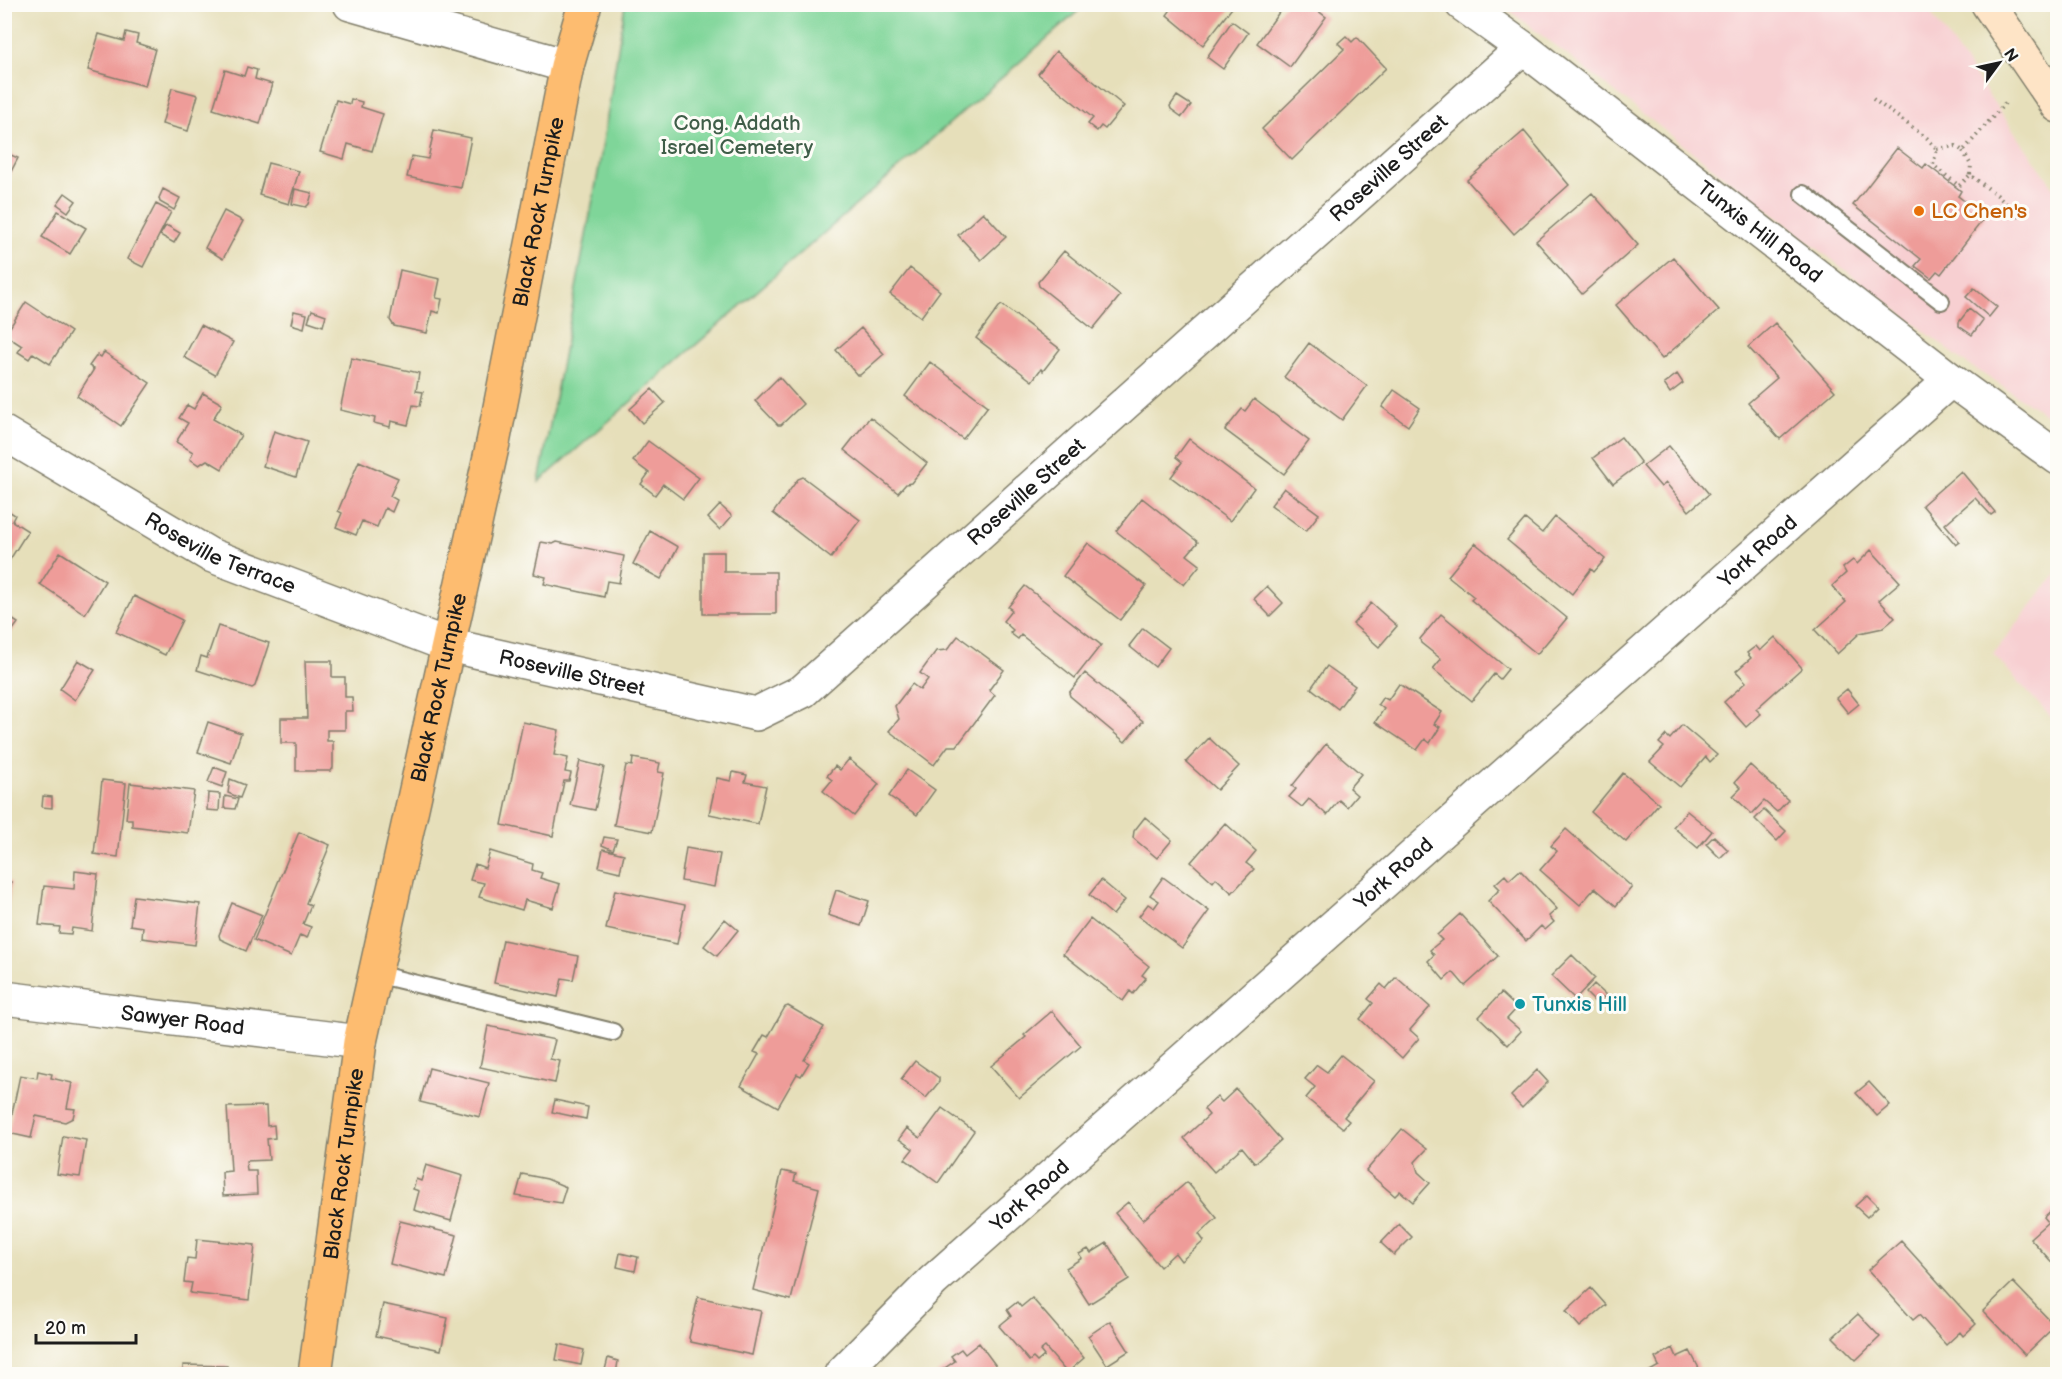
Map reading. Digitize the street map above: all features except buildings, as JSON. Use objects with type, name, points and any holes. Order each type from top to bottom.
[{"type":"main road","name":"Black Rock Turnpike","points":[[315,1374],[360,1042],[493,443],[567,66],[585,4]]},
{"type":"main road","points":[[1988,4],[2055,96]]},
{"type":"street","points":[[350,4],[567,66]]},
{"type":"street","name":"Tunxis Hill Road","points":[[1462,4],[1523,48],[1951,380],[2058,458]]},
{"type":"street","name":"Roseville Street","points":[[448,645],[756,714],[803,691],[1523,48]]},
{"type":"street","name":"York Road","points":[[841,1374],[942,1273],[1951,380]]},
{"type":"street","name":"Roseville Terrace","points":[[4,433],[210,555],[448,645]]},
{"type":"street","name":"Sawyer Road","points":[[4,998],[360,1042]]},
{"type":"lane","points":[[1803,194],[1941,301]]},
{"type":"lane","points":[[376,974],[613,1032]]},
{"type":"path","points":[[1873,99],[1927,138],[1937,149]]},
{"type":"path","points":[[1963,151],[2004,103]]},
{"type":"path","points":[[1956,146],[1963,151],[1971,165],[1970,175],[1959,186],[1933,165],[1937,149],[1956,146]]},
{"type":"path","points":[[1970,175],[1997,195],[2021,218]]},
{"type":"shaded area","points":[[1502,5],[1925,5],[2057,192],[2057,422],[1963,361]]},
{"type":"shaded area","points":[[2057,573],[2057,724],[1993,654]]},
{"type":"green space","name":"Cong. Addath Israel Cemetery","points":[[625,5],[1085,5],[539,482],[598,173]]},
{"type":"place","name":"LC Chen's","points":[[1919,211]]},
{"type":"place","name":"Tunxis Hill","points":[[1520,1004]]}]
